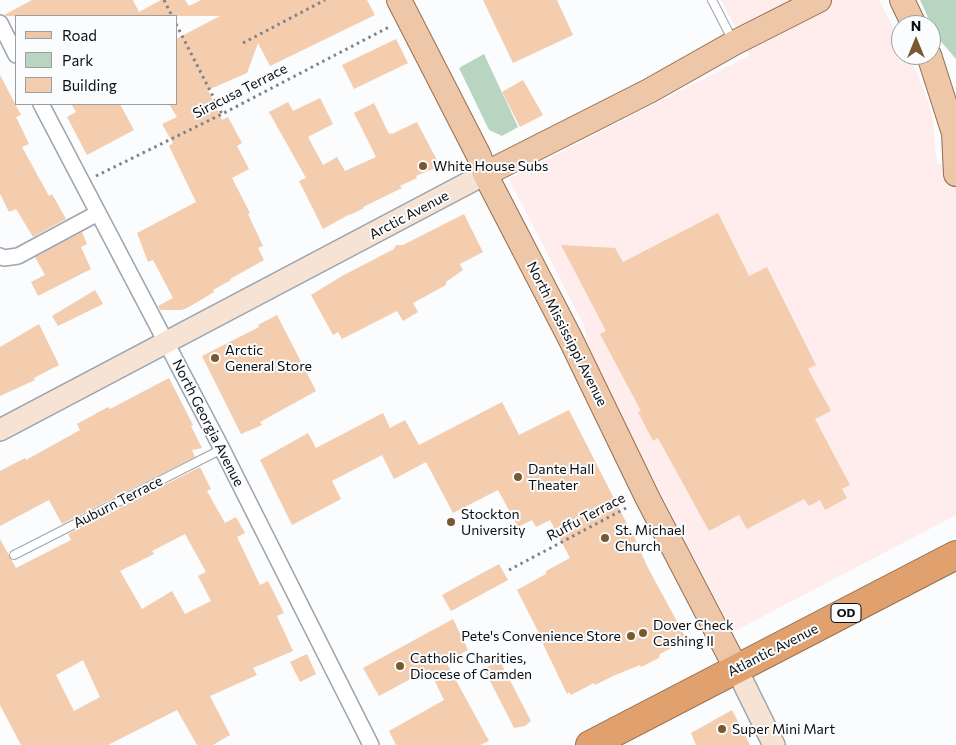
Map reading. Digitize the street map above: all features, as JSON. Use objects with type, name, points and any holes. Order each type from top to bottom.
[{"type":"highway","name":"Atlantic Avenue","points":[[590,745],[956,556]]},
{"type":"main road","name":"Arctic Avenue","points":[[485,174],[649,91],[734,43],[819,0]]},
{"type":"main road","points":[[902,0],[909,15]]},
{"type":"main road","name":"North Mississippi Avenue","points":[[403,8],[479,156],[485,174],[570,338],[647,497],[736,668]]},
{"type":"main road","points":[[932,65],[954,133],[956,174]]},
{"type":"street","points":[[0,24],[15,53]]},
{"type":"street","name":"North Georgia Avenue","points":[[42,105],[222,449],[371,745]]},
{"type":"street","name":"Arctic Avenue","points":[[0,430],[485,174]]},
{"type":"street","points":[[0,256],[4,258],[18,256],[98,213]]},
{"type":"street","points":[[736,668],[774,745]]},
{"type":"lane","points":[[712,0],[734,43]]},
{"type":"lane","name":"Auburn Terrace","points":[[14,555],[222,449]]},
{"type":"path","points":[[164,0],[172,15]]},
{"type":"path","points":[[243,44],[325,0]]},
{"type":"path","name":"Siracusa Terrace","points":[[82,183],[222,114],[403,8]]},
{"type":"path","points":[[178,28],[222,114]]},
{"type":"path","name":"Ruffu Terrace","points":[[509,570],[647,497]]},
{"type":"shaded area","points":[[721,0],[879,0],[891,23],[891,65],[913,65],[916,70],[932,113],[937,164],[956,166],[956,515],[733,632],[599,375],[591,356],[583,323],[509,179],[750,55]]},
{"type":"green space","points":[[920,0],[956,0],[956,59],[941,42],[941,15],[927,15]]},
{"type":"green space","points":[[484,54],[518,127],[502,136],[489,130],[459,68]]},
{"type":"building","points":[[32,0],[133,0],[139,12],[161,0],[185,0],[189,6],[201,0],[367,0],[375,15],[270,66],[258,43],[247,73],[208,90],[222,120],[228,117],[242,143],[237,146],[249,169],[232,178],[250,213],[248,214],[263,246],[258,248],[264,260],[230,279],[213,290],[214,292],[189,307],[182,310],[160,310],[158,306],[173,298],[153,260],[148,262],[137,233],[196,202],[169,146],[173,143],[162,124],[177,117],[170,105],[178,105],[178,38],[220,16],[4,15]]},
{"type":"building","points":[[483,0],[557,0],[573,35],[513,63]]},
{"type":"building","points":[[396,39],[408,63],[354,89],[342,65]]},
{"type":"building","points":[[0,75],[21,115],[16,117],[29,144],[22,147],[49,196],[52,194],[66,219],[33,237],[16,209],[9,212],[0,194]]},
{"type":"building","points":[[523,80],[543,115],[520,127],[502,92]]},
{"type":"building","points":[[320,98],[333,124],[308,137],[323,165],[337,157],[345,171],[376,157],[354,113],[374,103],[389,134],[417,122],[440,166],[416,176],[417,178],[400,186],[402,188],[323,229],[299,181],[306,178],[269,112],[288,102],[293,111]]},
{"type":"building","points":[[72,105],[121,105],[134,130],[87,155],[67,117],[76,112]]},
{"type":"building","points":[[718,213],[749,276],[767,267],[816,365],[808,369],[831,411],[815,419],[850,485],[842,489],[847,498],[825,510],[820,500],[809,506],[804,499],[747,529],[739,515],[709,531],[658,438],[653,441],[638,412],[641,411],[600,334],[606,331],[561,245],[615,248],[623,262]]},
{"type":"building","points":[[464,214],[483,252],[460,264],[463,270],[446,282],[446,285],[413,303],[418,312],[403,321],[397,311],[342,339],[338,332],[333,335],[311,295],[342,276],[394,249],[396,245],[403,245]]},
{"type":"building","points":[[82,232],[87,244],[81,247],[91,269],[38,296],[31,282],[45,275],[35,257]]},
{"type":"building","points":[[95,290],[103,304],[58,326],[52,316]]},
{"type":"building","points":[[277,315],[316,391],[260,422],[262,425],[241,434],[202,356],[259,327],[258,325]]},
{"type":"building","points":[[39,324],[59,365],[34,378],[35,380],[0,396],[0,347]]},
{"type":"building","points":[[169,378],[193,425],[191,426],[202,448],[192,450],[195,457],[62,524],[49,500],[0,526],[0,471],[25,458],[26,460],[80,430],[77,424]]},
{"type":"building","points":[[502,402],[519,435],[569,410],[633,534],[647,566],[687,640],[660,654],[659,658],[641,667],[640,665],[595,685],[594,683],[571,695],[569,692],[567,694],[517,590],[570,558],[550,520],[536,527],[532,520],[518,527],[498,490],[453,513],[426,462],[394,479],[382,455],[332,481],[341,499],[292,525],[260,460],[308,433],[316,448],[383,413],[390,428],[405,420],[419,445]]},
{"type":"building","points":[[200,467],[211,489],[207,491],[225,523],[236,517],[245,533],[237,537],[260,585],[268,581],[284,613],[277,616],[293,651],[253,668],[257,675],[210,696],[230,735],[213,745],[197,745],[177,710],[108,745],[21,745],[0,705],[0,539],[16,568],[71,540],[68,534]],"holes":[[[185,534],[206,572],[198,576],[211,601],[185,614],[172,591],[142,609],[120,571],[154,554],[152,551]],[[83,660],[100,697],[74,711],[56,675]]]},
{"type":"building","points":[[499,564],[508,580],[451,611],[442,595]]},
{"type":"building","points":[[453,619],[468,650],[446,662],[489,741],[480,745],[396,745],[389,731],[444,700],[429,669],[379,696],[363,668]]},
{"type":"building","points":[[307,654],[316,674],[300,682],[290,662]]},
{"type":"building","points":[[497,662],[498,665],[501,663],[531,721],[525,726],[514,728],[484,669]]},
{"type":"building","points":[[732,710],[750,745],[696,745],[691,733]]},
{"type":"place","name":"White House Subs","points":[[423,166]]},
{"type":"place","name":"Arctic General Store","points":[[215,358]]},
{"type":"place","name":"Dante Hall Theater","points":[[518,477]]},
{"type":"place","name":"Stockton University","points":[[451,522]]},
{"type":"place","name":"St. Michael Church","points":[[605,538]]},
{"type":"place","name":"Dover Check Cashing II","points":[[643,633]]},
{"type":"place","name":"Pete's Convenience Store","points":[[631,636]]},
{"type":"place","name":"Catholic Charities, Diocese of Camden","points":[[400,666]]},
{"type":"place","name":"Super Mini Mart","points":[[722,729]]}]
